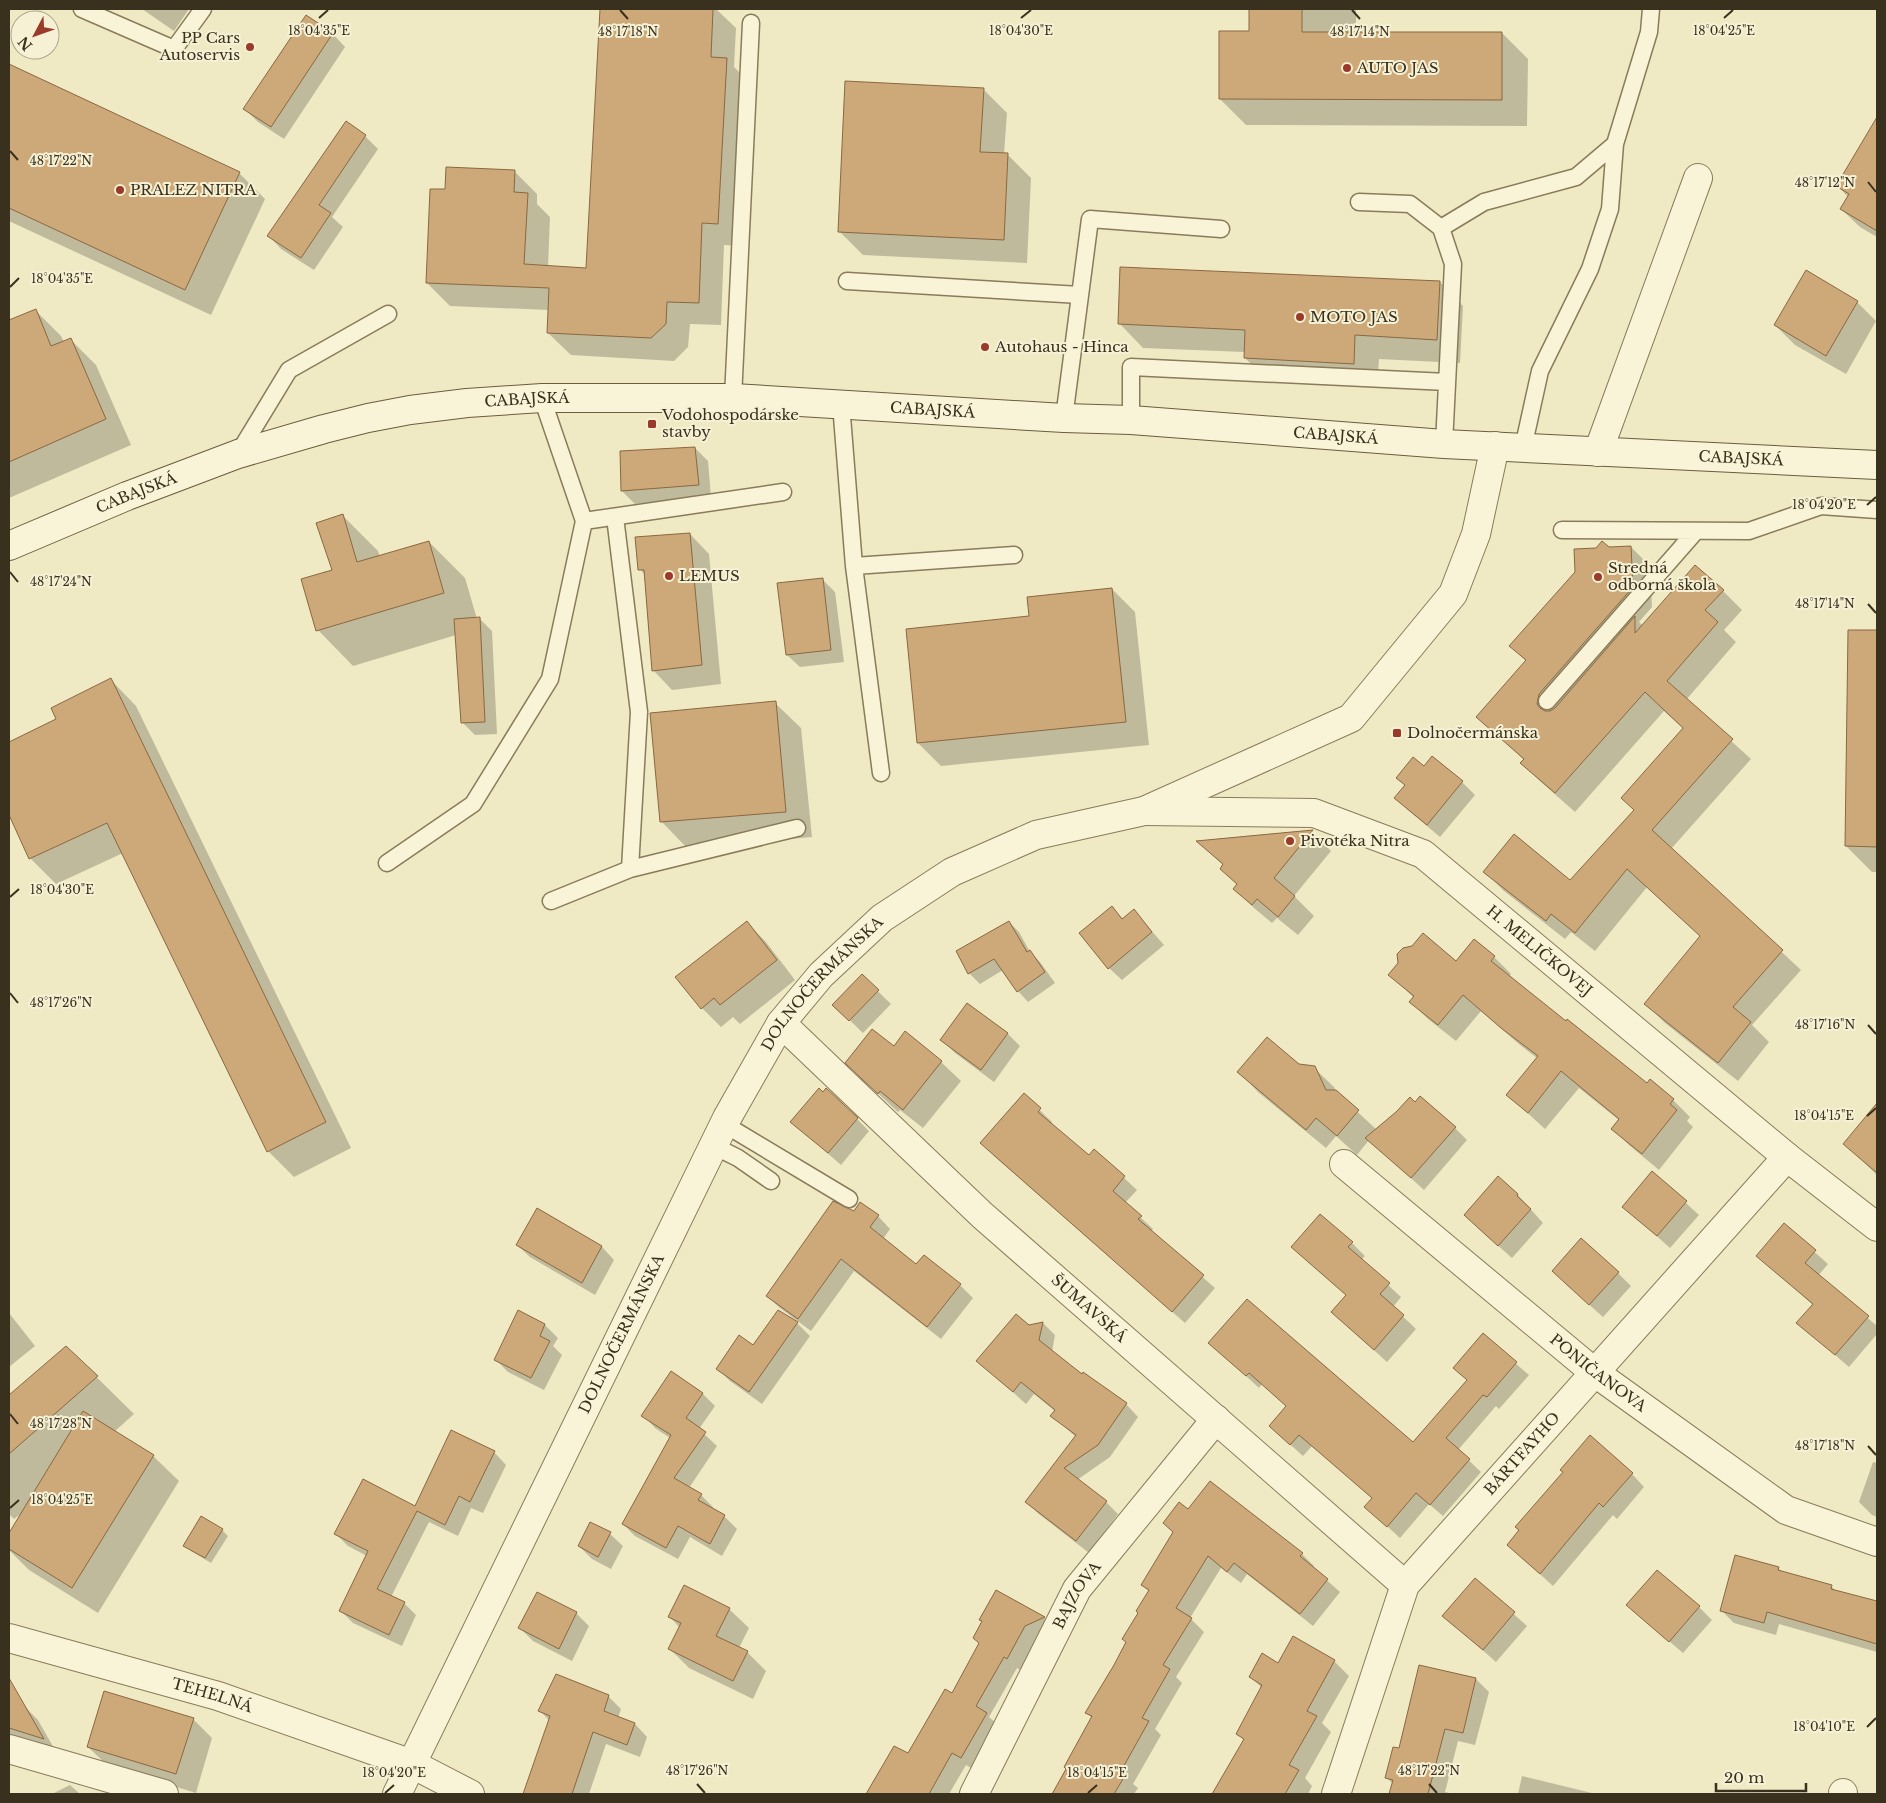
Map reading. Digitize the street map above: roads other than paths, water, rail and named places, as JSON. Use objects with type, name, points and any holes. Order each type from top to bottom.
[{"type":"street","points":[[1598,452],[1698,178]]},
{"type":"street","name":"CABAJSKÁ","points":[[9,546],[126,496],[238,454],[350,422],[402,411],[466,403],[542,398],[733,398],[1064,418],[1131,420],[1444,444],[1877,465]]},
{"type":"street","name":"DOLNOČERMÁNSKA","points":[[397,1794],[719,1135],[781,1023],[821,975],[882,918],[952,872],[1036,835],[1144,811],[1351,718],[1453,594],[1476,534],[1495,446]]},
{"type":"street","name":"H. MELIČKOVEJ","points":[[1144,811],[1314,813],[1423,854],[1787,1157],[1877,1227]]},
{"type":"street","name":"ŠUMAVSKÁ","points":[[781,1023],[982,1215],[1405,1585]]},
{"type":"street","name":"BÁRTFAYHO","points":[[1336,1794],[1405,1585],[1787,1157]]},
{"type":"street","name":"PONIČANOVA","points":[[1344,1164],[1594,1372],[1786,1510],[1877,1542]]},
{"type":"street","name":"BAJZOVA","points":[[974,1794],[1077,1589],[1216,1419]]},
{"type":"street","name":"TEHELNÁ","points":[[9,1638],[218,1696],[412,1764],[470,1794]]},
{"type":"street","points":[[15,1757],[164,1794]]},
{"type":"lane","points":[[82,9],[174,49],[203,9]]},
{"type":"lane","points":[[1523,448],[1540,371],[1590,269],[1610,209],[1615,144],[1649,32],[1651,9]]},
{"type":"lane","points":[[733,398],[751,23]]},
{"type":"lane","points":[[1441,228],[1484,202],[1576,177],[1615,144]]},
{"type":"lane","points":[[1359,202],[1410,204],[1441,228],[1453,264],[1444,444]]},
{"type":"lane","points":[[1064,418],[1090,218],[1221,229]]},
{"type":"lane","points":[[846,281],[1080,295]]},
{"type":"lane","points":[[238,454],[289,370],[388,314]]},
{"type":"lane","points":[[1131,420],[1131,367],[1448,382]]},
{"type":"lane","points":[[387,863],[473,804],[550,679],[584,522],[542,398]]},
{"type":"lane","points":[[841,404],[854,566],[881,773]]},
{"type":"lane","points":[[584,522],[783,492]]},
{"type":"lane","points":[[1562,530],[1749,532],[1821,506],[1877,510]]},
{"type":"lane","points":[[616,517],[639,712],[630,869]]},
{"type":"lane","points":[[1547,701],[1696,531]]},
{"type":"lane","points":[[854,566],[1014,555]]},
{"type":"lane","points":[[551,901],[630,869],[797,828]]},
{"type":"lane","points":[[719,1135],[738,1158],[771,1181]]},
{"type":"lane","points":[[719,1135],[849,1199]]},
{"type":"place","name":"PP Cars Autoservis","points":[[250,47]]},
{"type":"place","name":"AUTO JAS","points":[[1347,68]]},
{"type":"place","name":"PRALEZ NITRA","points":[[120,190]]},
{"type":"place","name":"MOTO JAS","points":[[1300,317]]},
{"type":"place","name":"Autohaus - Hinca","points":[[985,347]]},
{"type":"place","name":"Vodohospodárske stavby","points":[[652,424]]},
{"type":"place","name":"LEMUS","points":[[669,576]]},
{"type":"place","name":"Stredná odborná škola","points":[[1598,577]]},
{"type":"place","name":"Dolnočermánska","points":[[1397,733]]},
{"type":"place","name":"Pivotéka Nitra","points":[[1290,841]]}]
